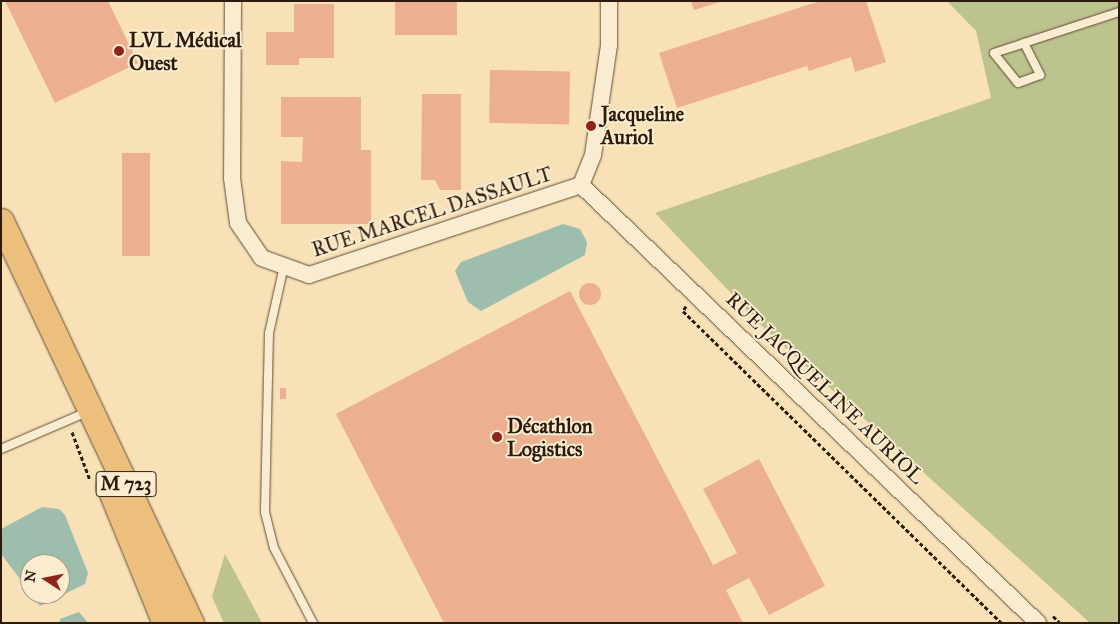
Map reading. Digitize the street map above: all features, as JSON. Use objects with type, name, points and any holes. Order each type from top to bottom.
[{"type":"main road","name":"M 723","points":[[1,221],[58,347],[190,623]]},
{"type":"main road","name":"M 723","points":[[58,347],[80,415],[165,623]]},
{"type":"street","name":"RUE MARCEL DASSAULT","points":[[233,1],[232,178],[238,223],[262,258],[309,275],[582,185]]},
{"type":"street","points":[[582,185],[594,155],[609,45],[608,1]]},
{"type":"street","name":"RUE JACQUELINE AURIOL","points":[[582,185],[694,290],[1038,623]]},
{"type":"lane","points":[[1024,43],[1040,75],[1018,83],[994,53],[1024,43],[1119,12]]},
{"type":"lane","points":[[284,266],[269,333],[265,512],[274,548],[313,623]]},
{"type":"lane","points":[[1,449],[80,415]]},
{"type":"path","points":[[694,290],[684,311],[1002,623]]},
{"type":"green space","points":[[947,1],[1119,1],[1119,623],[1090,623],[766,330],[655,213],[991,98],[976,31]]},
{"type":"green space","points":[[225,554],[262,623],[224,623],[212,597]]},
{"type":"shaded area","points":[[563,224],[580,229],[587,242],[585,255],[481,311],[468,302],[455,271],[461,262]]},
{"type":"shaded area","points":[[42,507],[59,509],[65,515],[88,573],[85,584],[70,591],[70,554],[20,554],[20,579],[2,555],[1,529]]},
{"type":"shaded area","points":[[79,612],[88,623],[60,623],[60,619]]},
{"type":"building","points":[[5,1],[108,1],[138,63],[55,103]]},
{"type":"building","points":[[395,1],[457,1],[457,35],[395,35]]},
{"type":"building","points":[[691,1],[720,1],[720,2],[694,10]]},
{"type":"building","points":[[820,1],[866,1],[886,62],[855,72],[851,57],[809,71],[807,66],[677,108],[659,53]]},
{"type":"building","points":[[294,4],[334,4],[334,58],[299,58],[299,65],[266,65],[266,32],[294,32]]},
{"type":"building","points":[[490,70],[570,71],[569,124],[489,123]]},
{"type":"building","points":[[422,94],[461,94],[461,190],[440,190],[435,180],[421,180]]},
{"type":"building","points":[[281,97],[361,97],[361,150],[371,150],[371,224],[281,224],[281,161],[302,162],[303,137],[281,137]]},
{"type":"building","points":[[122,153],[150,153],[150,256],[122,256]]},
{"type":"building","points":[[590,283],[598,286],[601,294],[598,302],[590,305],[582,302],[579,294],[582,286]]},
{"type":"building","name":"Décathlon Logistics","points":[[570,291],[713,565],[737,553],[703,489],[759,459],[825,586],[769,615],[749,578],[726,590],[743,623],[444,623],[336,414]]},
{"type":"building","points":[[280,388],[286,388],[286,399],[280,399]]},
{"type":"place","name":"LVL Médical Ouest","points":[[119,51]]},
{"type":"place","name":"Jacqueline Auriol","points":[[591,126]]},
{"type":"place","name":"Décathlon Logistics","points":[[497,437]]}]
